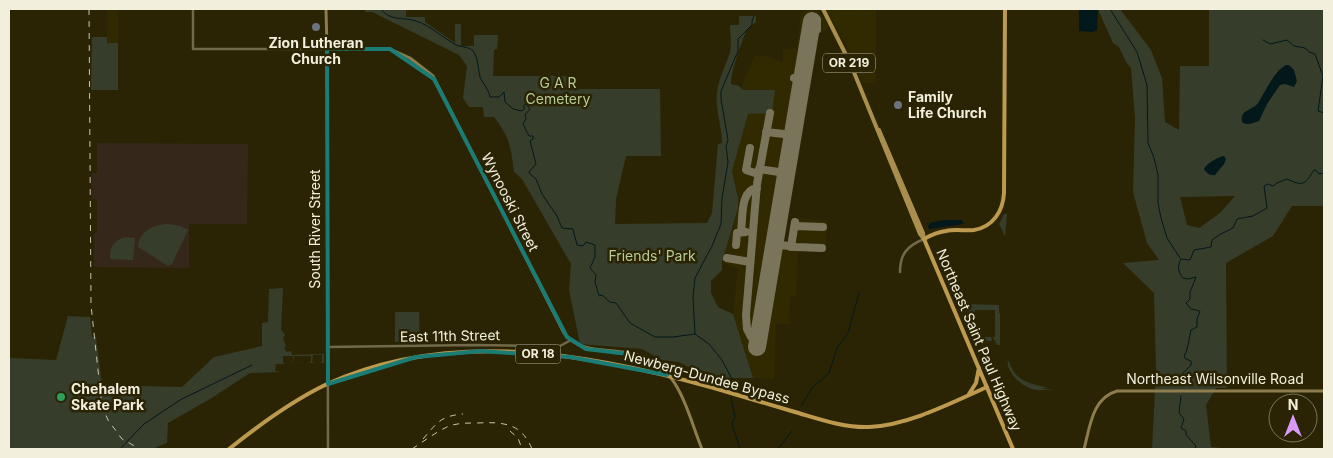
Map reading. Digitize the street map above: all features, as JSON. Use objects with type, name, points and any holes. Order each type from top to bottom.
[{"type":"highway","points":[[924,239],[942,231],[972,230],[985,227],[995,218],[1002,206],[1004,193],[1005,9]]},
{"type":"highway","name":"Northeast Saint Paul Highway","points":[[924,239],[1013,449]]},
{"type":"highway","name":"Newberg-Dundee Bypass","points":[[229,449],[272,416],[307,394],[351,374],[393,361],[452,352],[516,352],[586,359],[648,370],[835,424],[869,427],[904,421],[987,387]]},
{"type":"highway","points":[[968,395],[976,383],[978,368]]},
{"type":"main road","name":"South River Street","points":[[326,9],[327,49]]},
{"type":"main road","name":"Northeast Saint Paul Highway","points":[[821,9],[842,47],[898,185],[924,239]]},
{"type":"main road","name":"Wynooski Street","points":[[327,49],[390,49],[404,55],[433,76],[561,328],[571,340]]},
{"type":"main road","points":[[571,340],[579,346],[591,350],[616,351],[637,355],[658,366],[670,378],[681,397],[702,449]]},
{"type":"main road","name":"Northeast Wilsonville Road","points":[[1084,449],[1096,407],[1107,395],[1117,391],[1324,390]]},
{"type":"street","points":[[193,9],[192,49],[327,49]]},
{"type":"street","name":"South River Street","points":[[327,49],[328,449]]},
{"type":"street","points":[[900,272],[900,261],[904,252],[910,245],[924,239]]},
{"type":"street","name":"East 11th Street","points":[[327,347],[560,346],[571,340]]},
{"type":"highlighted area","points":[[327,49],[390,49],[434,79],[567,337],[586,349],[637,355],[667,375],[570,357],[481,351],[416,357],[328,384]]},
{"type":"shaded area","points":[[806,9],[817,9],[829,27],[817,36],[813,43],[779,241],[790,243],[795,218],[827,221],[826,251],[798,250],[796,296],[790,296],[789,324],[776,324],[774,379],[753,378],[733,314],[738,269],[722,262],[735,220],[738,198],[732,171],[748,113],[771,113],[775,90],[743,90],[743,83],[755,55],[760,57],[763,55],[783,63],[783,50],[797,48],[801,14]]},
{"type":"shaded area","points":[[826,9],[876,9],[876,83],[862,83],[847,47]]},
{"type":"shaded area","points":[[1079,9],[1098,9],[1097,30],[1093,32],[1079,31]]},
{"type":"shaded area","points":[[107,10],[118,10],[118,43],[107,43]]},
{"type":"shaded area","points":[[1286,65],[1289,65],[1294,70],[1297,81],[1294,87],[1285,84],[1280,85],[1267,104],[1259,121],[1248,124],[1242,122],[1245,112],[1256,106],[1274,76]]},
{"type":"shaded area","points":[[97,143],[248,144],[247,224],[189,224],[189,268],[94,267],[97,199],[92,199],[92,173],[97,173]]},
{"type":"shaded area","points":[[1224,156],[1226,159],[1224,164],[1215,175],[1207,173],[1204,169],[1205,167]]},
{"type":"shaded area","points":[[943,220],[962,220],[964,224],[928,228],[929,223]]},
{"type":"green space","points":[[365,9],[406,9],[406,17],[425,17],[425,22],[455,43],[455,24],[461,24],[461,46],[474,46],[474,35],[498,35],[497,49],[494,50],[493,76],[574,76],[575,89],[660,89],[661,156],[626,156],[616,199],[615,224],[707,223],[712,213],[718,144],[722,143],[717,93],[720,78],[730,52],[730,25],[739,25],[739,16],[756,16],[756,22],[747,30],[742,41],[734,65],[731,84],[739,86],[743,90],[775,90],[772,113],[748,114],[732,171],[738,198],[738,208],[722,262],[722,270],[711,281],[711,293],[718,307],[733,314],[753,378],[724,378],[702,374],[679,362],[662,360],[642,349],[580,344],[569,290],[571,264],[522,179],[514,172],[509,143],[499,124],[494,117],[484,117],[483,107],[469,107],[463,98],[467,66],[459,55],[372,12],[365,12]]},
{"type":"green space","points":[[1099,9],[1120,9],[1151,50],[1162,78],[1165,122],[1179,130],[1180,66],[1209,66],[1209,9],[1324,9],[1324,206],[1292,206],[1273,236],[1226,263],[1227,388],[1216,388],[1206,405],[1211,447],[1232,449],[1152,449],[1156,370],[1154,293],[1123,263],[1159,260],[1147,243],[1133,192],[1135,118],[1131,68],[1119,47],[1113,43]],"holes":[[[1235,196],[1220,213],[1199,228],[1187,225],[1180,197]]]},
{"type":"green space","points":[[92,37],[107,37],[107,43],[118,43],[118,90],[91,90]]},
{"type":"green space","points":[[1004,214],[1007,214],[1005,236],[999,224]]},
{"type":"green space","points":[[168,224],[180,226],[188,230],[172,264],[168,266],[138,247],[144,233],[152,227]]},
{"type":"green space","points":[[126,237],[135,238],[133,260],[110,259],[115,242]]},
{"type":"green space","points":[[283,288],[281,330],[285,335],[283,338],[286,346],[284,348],[287,352],[291,351],[292,355],[324,354],[324,363],[320,363],[322,362],[322,355],[313,355],[312,362],[315,363],[309,363],[311,362],[311,356],[294,356],[293,363],[291,363],[293,362],[293,356],[283,356],[285,364],[276,364],[275,371],[282,372],[250,373],[168,423],[167,443],[152,449],[9,449],[9,358],[56,360],[68,316],[90,317],[92,337],[96,337],[102,385],[182,387],[214,357],[262,346],[262,323],[268,322],[269,289]]},
{"type":"green space","points":[[960,302],[966,304],[999,305],[1000,345],[997,345],[993,337],[995,337],[995,310],[975,310],[975,337],[991,337],[992,341],[974,340],[970,332],[971,320],[966,307],[962,306]]},
{"type":"green space","points":[[395,312],[419,312],[420,342],[395,342]]},
{"type":"green space","points":[[1009,361],[1015,373],[1024,381],[1048,388],[1040,389],[1053,389],[1037,390],[1027,387],[1014,377],[1008,366]]},
{"type":"waterway","points":[[381,9],[392,17],[421,23],[456,45],[472,50],[476,56],[480,77],[490,97],[499,97],[504,92],[505,102],[513,109],[522,111],[526,104],[530,109],[525,115],[526,119],[523,124],[529,136],[533,136],[533,139],[530,141],[536,164],[529,172],[536,179],[542,194],[557,216],[562,228],[573,229],[577,245],[583,246],[586,242],[595,245],[595,257],[590,268],[596,275],[595,282],[599,296],[602,295],[610,302],[616,303],[630,323],[655,337],[695,334],[709,344],[722,360],[733,381],[731,398],[735,417],[732,424],[740,449]]},
{"type":"waterway","points":[[1110,9],[1137,52],[1147,85],[1148,143],[1158,175],[1158,203],[1167,238],[1180,258]]},
{"type":"waterway","points":[[695,334],[693,297],[695,278],[721,224],[722,198],[728,162],[726,146],[728,140],[721,91],[738,51],[738,39],[752,25],[754,16]]},
{"type":"waterway","points":[[1263,40],[1270,44],[1287,40],[1294,46],[1305,48],[1315,54],[1323,76],[1318,111],[1324,113]]},
{"type":"waterway","points":[[1183,382],[1183,373],[1191,365],[1191,361],[1184,357],[1191,330],[1197,327],[1200,311],[1191,309],[1186,303],[1190,299],[1190,292],[1196,277],[1183,278],[1179,269],[1181,259],[1190,260],[1194,250],[1211,247],[1212,240],[1233,228],[1237,219],[1253,216],[1267,208],[1264,186],[1268,184],[1273,186],[1287,179],[1297,183],[1304,183],[1314,170],[1319,174],[1324,173]]},
{"type":"waterway","points":[[801,406],[812,388],[829,373],[837,348],[848,333],[859,293]]},
{"type":"waterway","points":[[120,449],[144,424],[180,400],[252,365]]},
{"type":"waterway","points":[[1181,396],[1179,413],[1184,419],[1181,428],[1186,431],[1186,435],[1196,446],[1195,449]]},
{"type":"waterway","points":[[778,449],[792,431]]},
{"type":"taxiway","points":[[809,34],[817,30],[817,20],[812,21]]},
{"type":"taxiway","points":[[794,78],[802,79]]},
{"type":"taxiway","points":[[759,336],[756,339],[751,337],[747,329],[746,315],[757,184],[770,113]]},
{"type":"taxiway","points":[[766,132],[793,135]]},
{"type":"taxiway","points":[[750,148],[746,170],[758,174]]},
{"type":"taxiway","points":[[759,169],[786,173]]},
{"type":"taxiway","points":[[741,231],[745,199],[752,190],[757,188]]},
{"type":"taxiway","points":[[791,247],[795,222]]},
{"type":"taxiway","points":[[795,226],[823,227]]},
{"type":"taxiway","points":[[736,245],[737,233],[746,232]]},
{"type":"taxiway","points":[[774,244],[822,248]]},
{"type":"taxiway","points":[[727,258],[750,262]]},
{"type":"runway","points":[[757,347],[812,21]]},
{"type":"railway","points":[[89,9],[91,305],[102,406],[108,420],[122,439],[140,449]]},
{"type":"railway","points":[[423,439],[440,421],[449,416],[463,414]]},
{"type":"railway","points":[[412,449],[449,426],[463,423],[510,426],[522,433],[532,449]]},
{"type":"railway","points":[[510,431],[518,438],[522,449]]},
{"type":"place","name":"Zion Lutheran Church","points":[[316,27]]},
{"type":"place","name":"Family Life Church","points":[[898,105]]},
{"type":"place","name":"Chehalem Skate Park","points":[[61,397]]},
{"type":"park label","name":"G A R Cemetery","points":[[558,92]]},
{"type":"park label","name":"Friends' Park","points":[[652,256]]}]
